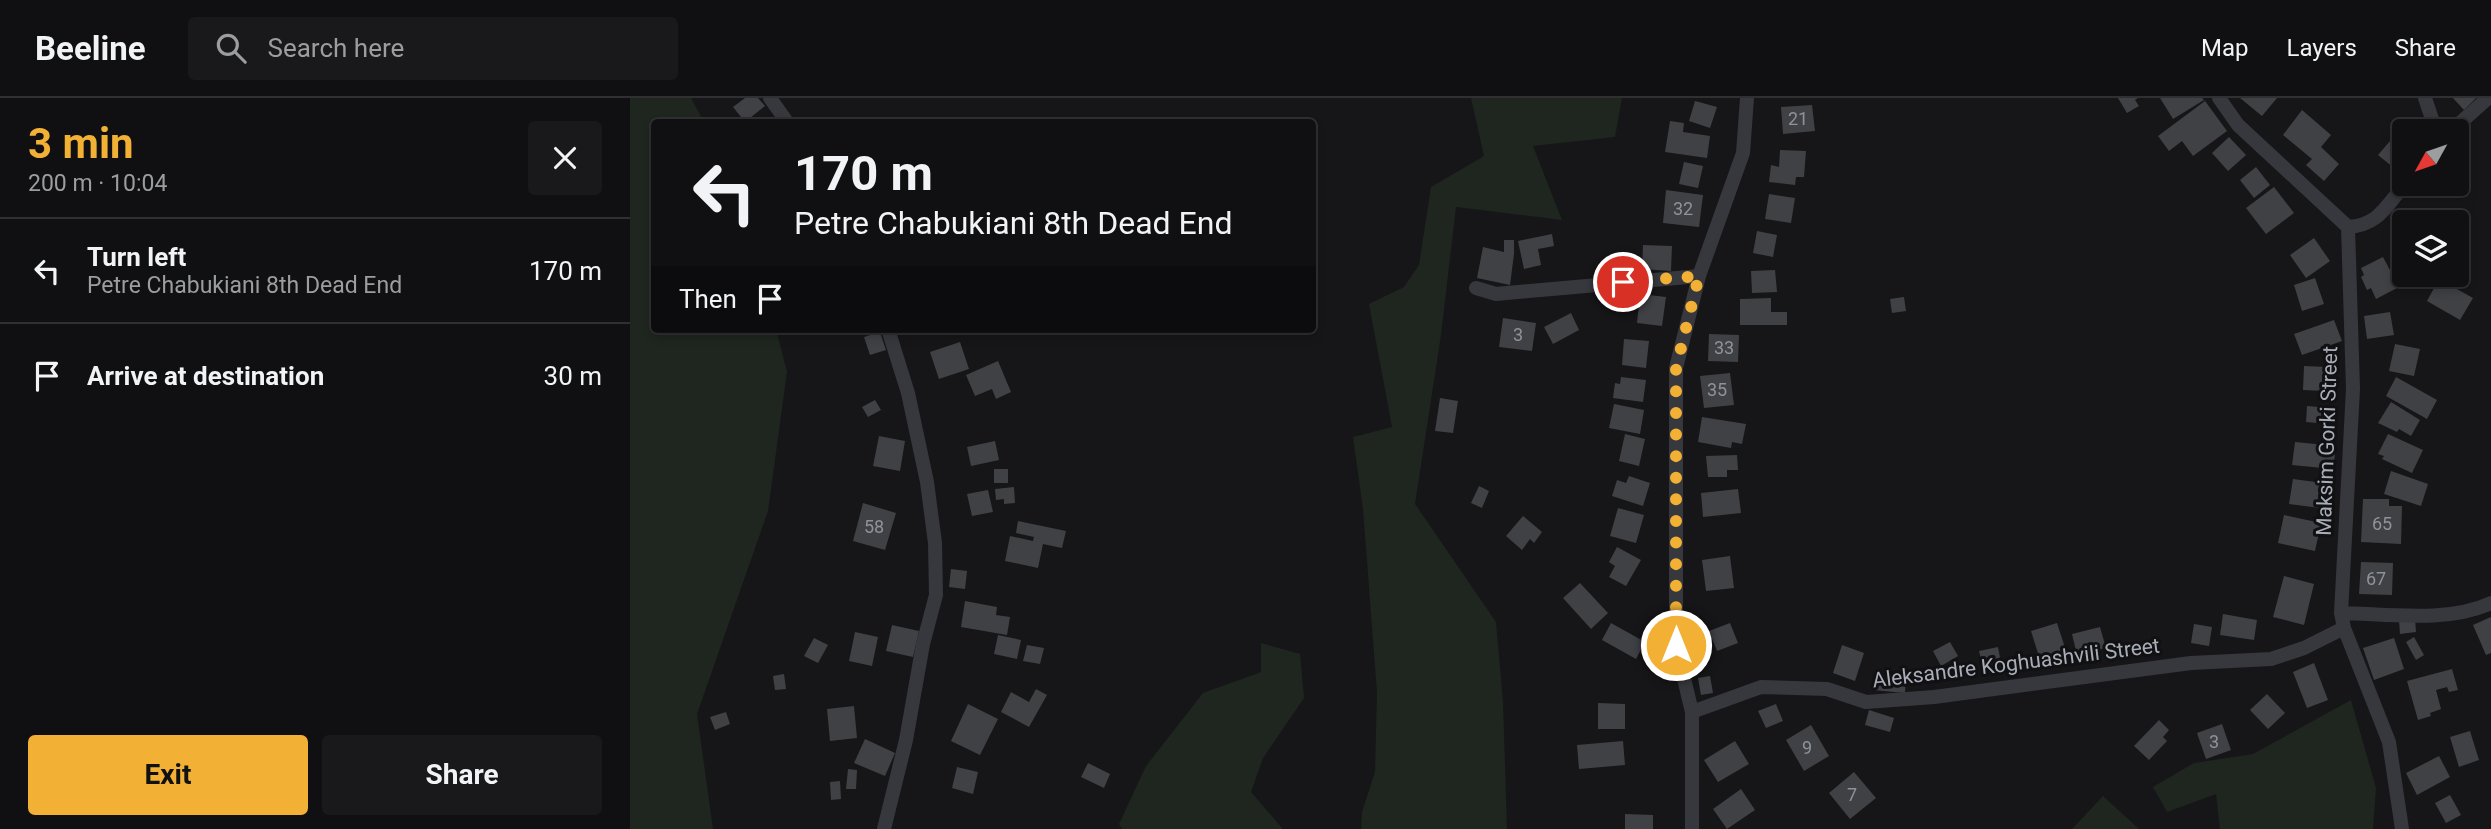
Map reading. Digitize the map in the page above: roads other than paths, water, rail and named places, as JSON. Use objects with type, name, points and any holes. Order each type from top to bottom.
[{"type":"street","points":[[770,98],[785,119]]},
{"type":"street","points":[[1692,829],[1692,712],[1676,645],[1676,368],[1699,276],[1743,153],[1747,98]]},
{"type":"street","points":[[2220,98],[2238,125],[2348,227],[2364,226],[2377,218],[2395,196]]},
{"type":"street","points":[[2425,98],[2432,119]]},
{"type":"street","points":[[2464,119],[2488,98]]},
{"type":"street","name":"Maksim Gorki Street","points":[[2348,227],[2353,389],[2343,620],[2389,742],[2402,829]]},
{"type":"street","points":[[1476,288],[1496,294],[1699,276]]},
{"type":"street","points":[[884,829],[906,740],[923,644],[936,596],[935,543],[927,482],[908,393],[889,333]]},
{"type":"street","points":[[2343,620],[2441,615],[2491,603]]},
{"type":"street","name":"Aleksandre Koghuashvili Street","points":[[1692,712],[1761,687],[1827,689],[1866,702],[1934,697],[2191,663],[2271,659],[2304,649],[2343,620]]}]
